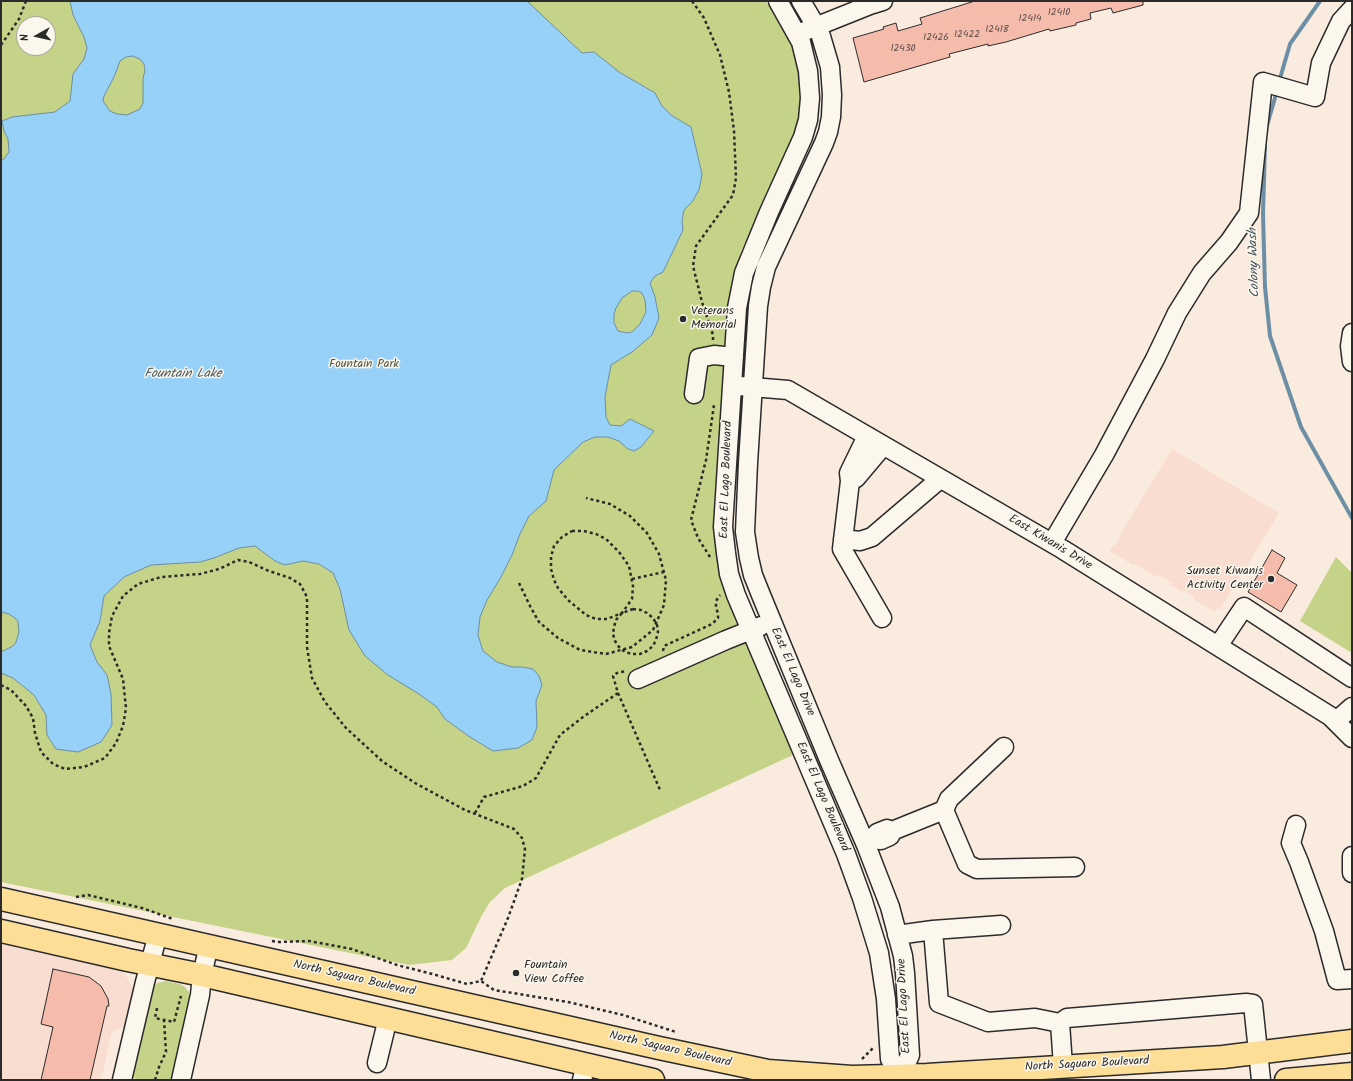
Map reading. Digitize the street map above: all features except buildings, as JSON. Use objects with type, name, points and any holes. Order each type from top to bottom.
[{"type":"main road","name":"North Saguaro Boulevard","points":[[1,899],[659,1048],[768,1071],[852,1077],[901,1078],[1063,1066],[1216,1058],[1352,1041]]},
{"type":"main road","points":[[1,931],[388,1018],[584,1072],[653,1080]]},
{"type":"main road","points":[[584,1072],[589,1053],[593,1047],[622,1051],[659,1048]]},
{"type":"main road","points":[[1286,1080],[1352,1074]]},
{"type":"street","name":"East El Lago Boulevard","points":[[778,1],[801,42],[808,71],[810,98],[808,120],[803,137],[769,212],[744,273],[737,308],[723,527],[729,574],[734,588],[846,854],[862,898],[879,953],[886,998]]},
{"type":"street","name":"East El Lago Boulevard","points":[[772,622],[753,575],[745,532],[758,306],[766,267],[823,147],[828,132],[832,95],[830,67],[820,33],[801,1]]},
{"type":"street","points":[[797,35],[816,26],[846,7],[883,1]]},
{"type":"street","points":[[1052,543],[1104,454],[1155,359],[1177,313],[1202,273],[1229,242],[1249,213],[1263,82],[1315,97],[1321,63],[1341,21],[1352,9]]},
{"type":"street","points":[[803,137],[823,147]]},
{"type":"street","points":[[1352,333],[1350,346],[1352,362]]},
{"type":"street","points":[[694,394],[699,358],[714,355],[734,357]]},
{"type":"street","name":"East Kiwanis Drive","points":[[732,385],[788,390],[1052,543],[1330,716],[1352,738]]},
{"type":"street","points":[[867,436],[849,473],[850,481],[842,549],[882,618]]},
{"type":"street","points":[[850,481],[856,478],[884,446]]},
{"type":"street","points":[[843,539],[860,541],[872,537],[940,479]]},
{"type":"street","points":[[1218,646],[1244,608],[1352,678]]},
{"type":"street","points":[[634,675],[772,622]]},
{"type":"street","name":"East El Lago Drive","points":[[772,622],[813,722]]},
{"type":"street","points":[[1336,721],[1352,707]]},
{"type":"street","points":[[794,732],[813,722]]},
{"type":"street","name":"East El Lago Boulevard","points":[[813,722],[870,842]]},
{"type":"street","points":[[870,842],[881,840],[890,836],[892,831],[944,810],[949,799],[1004,747]]},
{"type":"street","points":[[944,810],[966,864],[977,869],[1075,867]]},
{"type":"street","points":[[1296,825],[1291,843],[1324,930],[1337,980],[1352,979]]},
{"type":"street","name":"East El Lago Drive","points":[[870,842],[903,956],[910,1055],[901,1078]]},
{"type":"street","points":[[1352,856],[1352,873]]},
{"type":"street","points":[[897,935],[932,930],[1001,925]]},
{"type":"street","points":[[932,930],[939,1003],[988,1022],[1035,1018],[1060,1023],[1067,1018],[1246,1003],[1253,1004],[1261,1080]]},
{"type":"street","points":[[122,1080],[144,982],[158,934]]},
{"type":"street","points":[[181,1080],[200,995],[202,975],[209,945]]},
{"type":"street","name":"East El Lago Drive","points":[[886,998],[890,1059],[901,1078]]},
{"type":"street","points":[[376,1063],[388,1018]]},
{"type":"street","points":[[1060,1023],[1063,1066]]},
{"type":"path","points":[[1,44],[19,19],[26,1]]},
{"type":"path","points":[[692,1],[704,18],[720,55],[729,92],[734,131],[736,178],[733,194],[696,246],[692,266],[713,335],[714,355]]},
{"type":"path","points":[[711,558],[698,538],[691,520],[706,460],[714,405]]},
{"type":"path","points":[[519,582],[539,622],[558,638],[580,650],[606,654],[622,650],[632,647],[653,630],[664,605],[666,580],[659,554],[647,533],[630,516],[610,504],[586,498]]},
{"type":"path","points":[[632,579],[629,566],[619,552],[606,539],[596,534],[584,530],[572,531],[562,537],[554,546],[551,557],[551,569],[554,580],[563,595],[586,615],[596,619],[607,619],[622,613],[640,610],[653,618],[658,632],[656,640],[653,646],[640,654],[632,654],[622,650],[615,641],[613,634],[616,620],[622,613],[632,599],[632,579]]},
{"type":"path","points":[[1,685],[11,690],[26,706],[33,718],[35,733],[41,752],[53,764],[65,768],[84,767],[105,758],[116,743],[123,726],[126,708],[123,679],[109,646],[109,633],[112,616],[123,596],[138,584],[161,577],[200,574],[219,569],[238,560],[249,562],[290,578],[300,584],[307,597],[307,647],[312,678],[325,702],[346,728],[382,761],[414,783],[465,810],[514,829],[522,838],[525,849],[522,879],[508,918],[481,981]]},
{"type":"path","points":[[632,579],[664,572]]},
{"type":"path","points":[[662,653],[664,646],[712,624],[718,618],[716,608],[718,596],[734,588]]},
{"type":"path","points":[[634,675],[617,673],[613,676],[618,693],[660,790]]},
{"type":"path","points":[[475,813],[484,797],[523,786],[536,778],[560,735],[582,717],[618,693]]},
{"type":"path","points":[[74,897],[88,895],[142,908],[176,920]]},
{"type":"path","points":[[272,941],[309,941],[352,949],[397,965],[467,984],[481,981],[494,990],[568,1002],[624,1015],[680,1033]]},
{"type":"path","points":[[157,1005],[155,1018],[174,1022],[181,996]]},
{"type":"path","points":[[155,1080],[158,1067],[166,1052],[164,1020]]},
{"type":"path","points":[[858,1062],[876,1045]]},
{"type":"shaded area","points":[[1172,449],[1279,513],[1220,610],[1217,608],[1215,612],[1193,599],[1194,597],[1183,590],[1182,592],[1170,585],[1172,583],[1159,575],[1157,577],[1110,551],[1121,536],[1120,535]]},
{"type":"shaded area","points":[[1,943],[114,969],[124,973],[132,986],[133,993],[125,1025],[112,1032],[101,1080],[1,1080]]},
{"type":"green space","name":"Fountain Park","points":[[1,1],[765,1],[776,15],[790,38],[797,58],[803,86],[800,119],[793,143],[741,251],[730,303],[718,550],[795,754],[505,888],[490,902],[466,948],[452,960],[409,965],[1,882]]},
{"type":"green space","points":[[1336,557],[1352,573],[1352,653],[1300,621]]},
{"type":"green space","points":[[166,981],[180,984],[185,987],[189,992],[190,997],[171,1080],[143,1080],[132,1078],[153,987],[157,983]]},
{"type":"water","name":"Fountain Lake","points":[[70,1],[527,1],[582,53],[594,52],[619,72],[655,93],[662,106],[671,115],[691,127],[702,174],[699,190],[692,202],[684,210],[682,221],[683,230],[663,272],[655,276],[650,283],[655,297],[659,318],[652,335],[632,352],[611,365],[605,397],[606,417],[610,425],[621,426],[630,419],[654,431],[641,447],[634,451],[628,449],[619,441],[608,437],[595,437],[583,442],[554,470],[546,501],[529,516],[512,555],[487,600],[480,617],[478,635],[483,651],[497,662],[512,667],[533,669],[539,676],[542,685],[536,701],[537,727],[532,740],[518,748],[493,751],[470,737],[445,719],[437,707],[388,675],[365,656],[349,630],[340,589],[333,573],[319,564],[303,561],[285,565],[275,561],[255,546],[239,548],[200,562],[151,565],[124,577],[104,596],[100,621],[90,645],[97,662],[107,675],[111,694],[112,725],[101,742],[78,752],[56,749],[47,735],[46,715],[34,695],[13,678],[1,673],[1,652],[13,646],[19,632],[18,622],[15,618],[9,614],[1,612],[1,160],[3,160],[9,152],[8,139],[4,131],[2,121],[12,117],[55,112],[70,101],[73,74],[84,59],[87,48],[84,37],[73,15]],"holes":[[[132,56],[140,59],[144,64],[143,103],[140,109],[127,115],[117,114],[110,111],[103,101],[104,96],[120,61],[126,57]],[[632,291],[642,293],[645,300],[646,312],[640,324],[632,332],[627,333],[618,331],[614,323],[616,308],[622,298]]]},
{"type":"waterway","name":"Colony Wash","points":[[1279,82],[1290,44],[1320,1]]},
{"type":"waterway","name":"Colony Wash","points":[[1266,129],[1277,91]]},
{"type":"waterway","name":"Colony Wash","points":[[1265,145],[1263,214],[1265,287],[1270,336],[1301,427],[1352,518]]},
{"type":"place","name":"Veterans Memorial","points":[[683,319]]},
{"type":"place","name":"Sunset Kiwanis Activity Center","points":[[1271,579]]},
{"type":"place","name":"Fountain View Coffee","points":[[516,973]]}]
